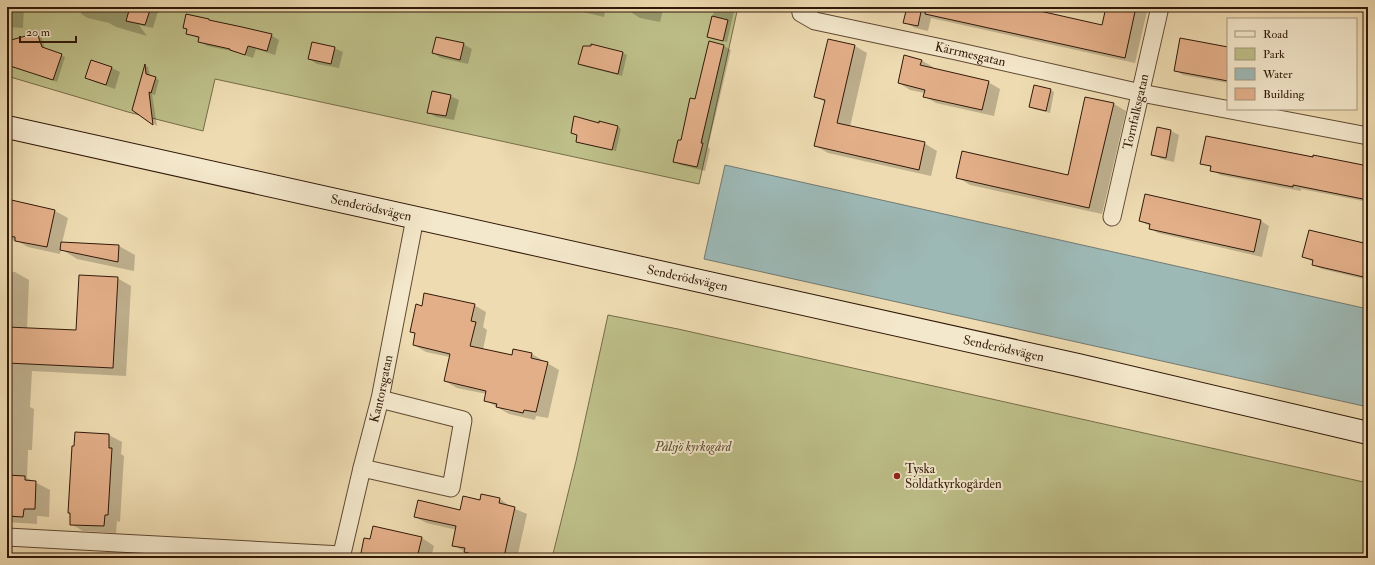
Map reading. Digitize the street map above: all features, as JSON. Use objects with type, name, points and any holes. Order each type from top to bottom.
[{"type":"street","name":"Tornfalksgatan","points":[[1112,217],[1160,7]]},
{"type":"street","name":"Kärrmesgatan","points":[[801,10],[815,21],[1141,93],[1227,109]]},
{"type":"street","name":"Kärrmesgatan","points":[[1231,110],[1368,136]]},
{"type":"street","name":"Senderödsvägen","points":[[7,127],[1078,365],[1368,433]]},
{"type":"street","name":"Kantorsgatan","points":[[341,557],[380,399],[415,218]]},
{"type":"street","points":[[362,468],[451,488],[463,420],[380,399]]},
{"type":"street","points":[[7,537],[341,557]]},
{"type":"green space","points":[[7,7],[738,7],[699,184],[215,79],[203,131],[128,112],[7,76]]},
{"type":"green space","name":"Pålsjö kyrkogård","points":[[608,315],[678,329],[1368,483],[1368,558],[552,558],[576,461]]},
{"type":"water","points":[[725,165],[1368,309],[1368,407],[704,259]]},
{"type":"building","points":[[130,7],[151,7],[145,25],[126,21]]},
{"type":"building","points":[[907,7],[922,7],[918,26],[903,23]]},
{"type":"building","points":[[926,7],[1022,7],[1102,25],[1106,7],[1136,7],[1125,58],[925,14]]},
{"type":"building","points":[[186,14],[272,34],[267,51],[248,46],[245,55],[230,49],[198,42],[199,37],[186,34],[187,29],[183,28]]},
{"type":"building","points":[[712,16],[728,20],[723,41],[707,37]]},
{"type":"building","points":[[37,33],[42,47],[62,54],[53,80],[7,65],[11,40]]},
{"type":"building","points":[[436,37],[464,43],[460,60],[432,53]]},
{"type":"building","points":[[1180,38],[1227,47],[1227,81],[1174,71]]},
{"type":"building","points":[[828,39],[855,45],[837,123],[925,142],[919,170],[814,146],[825,100],[814,97]]},
{"type":"building","points":[[709,41],[724,45],[701,143],[703,143],[697,167],[673,162],[678,140],[681,140],[690,98],[695,99]]},
{"type":"building","points":[[312,42],[335,47],[331,64],[308,59]]},
{"type":"building","points":[[591,44],[623,52],[618,74],[578,64],[583,46],[591,46]]},
{"type":"building","points":[[904,55],[922,60],[920,65],[989,81],[982,110],[923,97],[925,90],[898,83]]},
{"type":"building","points":[[91,60],[112,67],[106,85],[85,78]]},
{"type":"building","points":[[145,64],[146,74],[156,77],[151,93],[149,92],[153,125],[132,110]]},
{"type":"building","points":[[1034,85],[1051,89],[1046,111],[1029,107]]},
{"type":"building","points":[[432,91],[451,95],[446,116],[427,113]]},
{"type":"building","points":[[1085,97],[1114,103],[1089,208],[956,178],[962,151],[1068,175]]},
{"type":"building","points":[[574,116],[599,123],[599,121],[618,126],[612,150],[576,142],[577,135],[571,133]]},
{"type":"building","points":[[1157,127],[1171,130],[1166,158],[1151,155]]},
{"type":"building","points":[[1206,136],[1368,166],[1368,200],[1293,185],[1293,187],[1210,171],[1211,166],[1200,164]]},
{"type":"building","points":[[1145,194],[1261,220],[1254,252],[1149,229],[1150,224],[1139,221]]},
{"type":"building","points":[[7,199],[55,210],[47,247],[15,241],[15,237],[7,236]]},
{"type":"building","points":[[1309,230],[1368,244],[1368,278],[1312,265],[1313,260],[1302,257]]},
{"type":"building","points":[[61,242],[119,245],[118,262],[60,250]]},
{"type":"building","points":[[79,275],[118,277],[113,368],[7,363],[7,327],[76,330]]},
{"type":"building","points":[[424,293],[475,304],[471,321],[476,322],[470,346],[512,355],[513,349],[532,353],[531,358],[548,362],[536,412],[524,410],[523,413],[496,407],[497,404],[484,401],[486,391],[444,381],[450,354],[413,345],[415,333],[410,332],[416,304],[422,306]]},
{"type":"building","points":[[75,432],[109,434],[109,448],[112,448],[108,515],[105,515],[104,526],[70,525],[70,513],[68,513],[72,446],[74,446]]},
{"type":"building","points":[[7,475],[25,476],[25,480],[36,481],[35,509],[24,509],[23,517],[7,516]]},
{"type":"building","points":[[481,494],[500,498],[499,503],[515,507],[504,557],[492,554],[490,558],[464,552],[465,548],[452,546],[456,526],[414,517],[418,500],[460,510],[463,496],[480,500]]},
{"type":"building","points":[[373,526],[422,537],[417,558],[360,558],[364,538],[370,539]]},
{"type":"place","name":"Tyska Soldatkyrkogården","points":[[897,476]]}]
